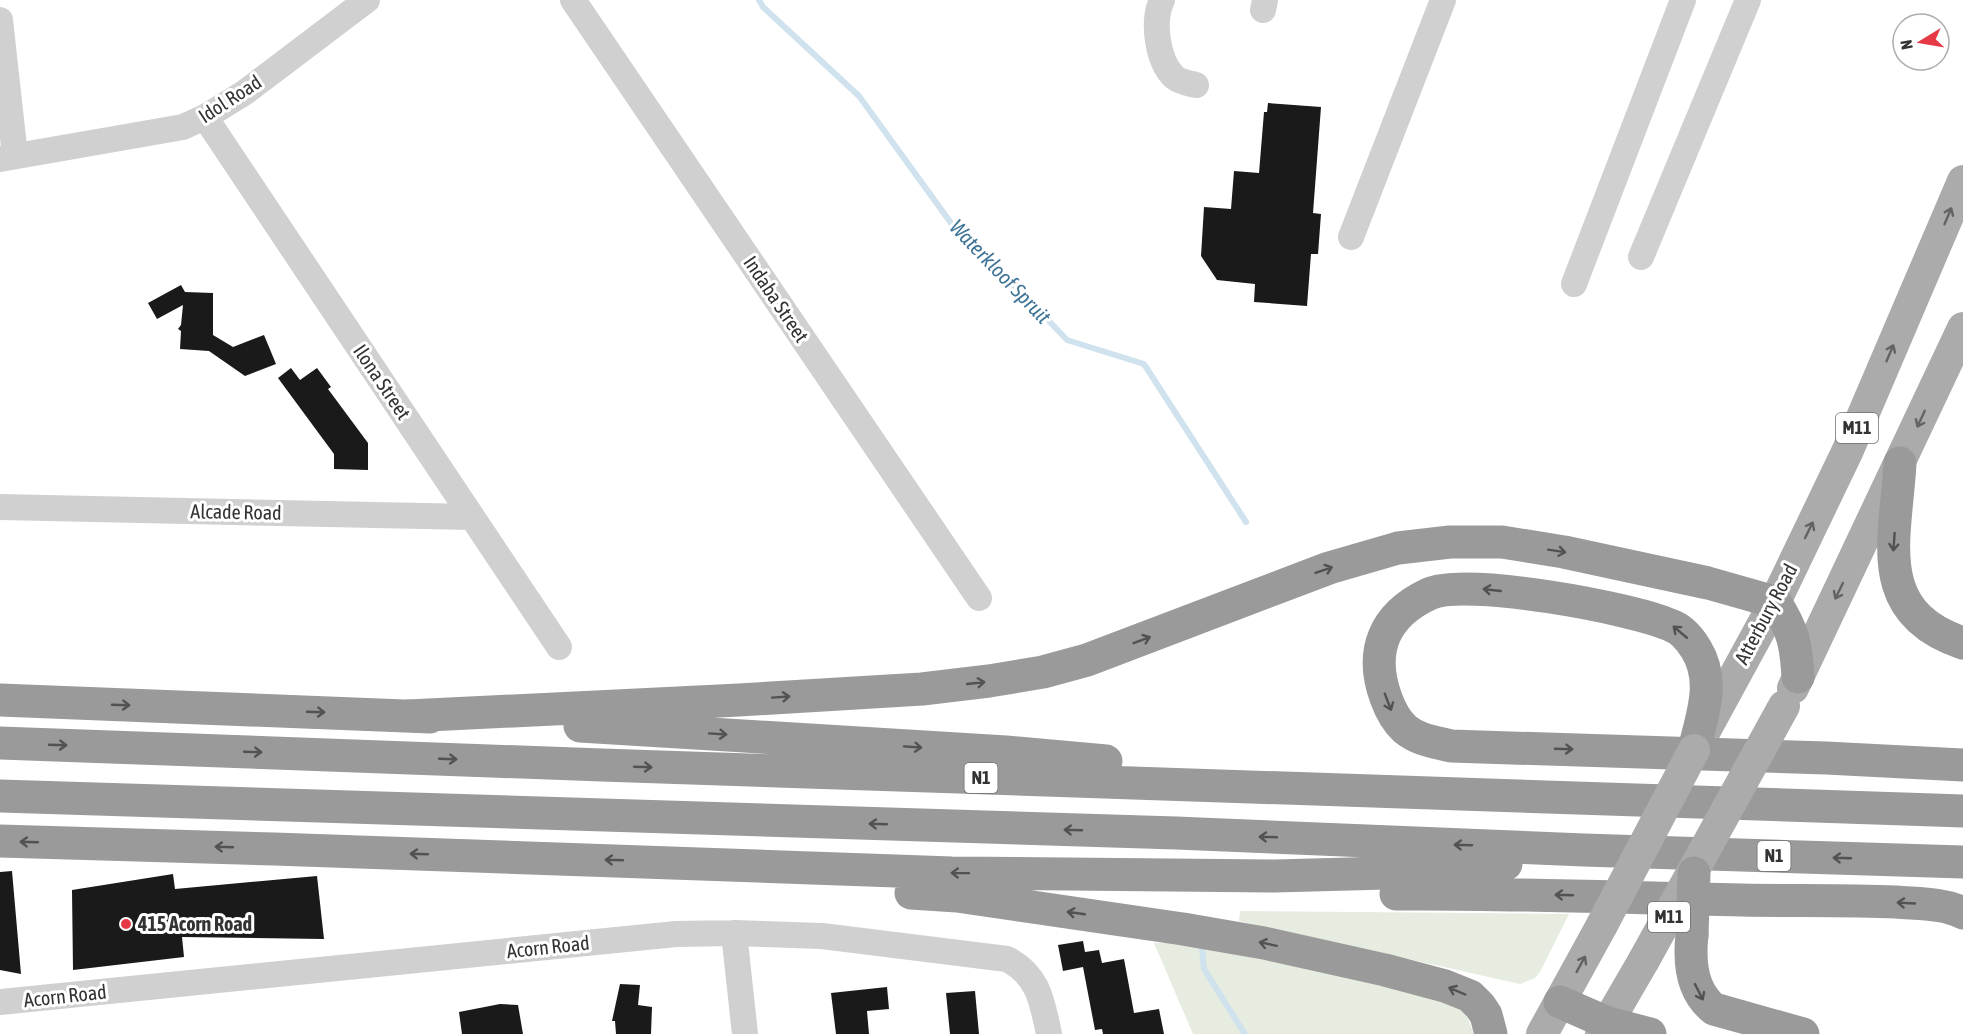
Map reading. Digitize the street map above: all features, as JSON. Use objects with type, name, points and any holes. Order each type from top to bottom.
[{"type":"highway","points":[[1900,463],[1894,554],[1896,579],[1901,595],[1924,624],[1945,637],[1963,643]]},
{"type":"highway","points":[[408,716],[922,689],[1043,672],[1087,660],[1329,568],[1398,549],[1450,542],[1502,542],[1564,552],[1708,583],[1775,602],[1792,631],[1796,647],[1798,677]]},
{"type":"highway","points":[[1694,750],[1706,704],[1716,688],[1696,648],[1684,633],[1672,625],[1641,615],[1513,592],[1454,588],[1432,592],[1416,600],[1396,615],[1379,650],[1378,668],[1391,712],[1404,728],[1422,740],[1451,746],[1826,758],[1963,765]]},
{"type":"highway","points":[[0,700],[408,716],[1006,752],[1163,766],[1386,791]]},
{"type":"highway","name":"N1","points":[[0,743],[1963,811]]},
{"type":"highway","name":"N1","points":[[0,796],[1176,833],[1584,850],[1963,862]]},
{"type":"highway","points":[[0,841],[1003,873],[1206,876],[1424,872],[1498,865],[1584,850]]},
{"type":"highway","points":[[672,862],[732,878],[957,896],[1184,929],[1264,944],[1385,970],[1445,986],[1470,996],[1480,1006],[1490,1025],[1491,1034]]},
{"type":"highway","points":[[1003,873],[1068,883],[1212,893],[1488,893],[1860,901],[1917,904],[1963,913]]},
{"type":"highway","points":[[1694,873],[1690,950],[1694,982],[1704,1001],[1714,1009],[1803,1034]]},
{"type":"highway","points":[[1560,1002],[1604,1028],[1650,1034]]},
{"type":"main road","name":"Atterbury Road","points":[[1716,688],[1775,602],[1848,450],[1963,181]]},
{"type":"main road","name":"M11","points":[[1604,1028],[1694,873],[1784,706],[1963,328]]},
{"type":"main road","points":[[1542,1034],[1694,750]]},
{"type":"street","name":"Idol Road","points":[[7,158],[171,130],[206,117],[244,93],[367,0]]},
{"type":"street","name":"Indaba Street","points":[[573,0],[979,598]]},
{"type":"street","points":[[1162,0],[1157,20],[1160,47],[1166,66],[1180,81],[1196,85]]},
{"type":"street","points":[[1351,237],[1443,0]]},
{"type":"street","points":[[1574,284],[1683,0]]},
{"type":"street","points":[[1641,257],[1748,0]]},
{"type":"street","points":[[0,20],[7,158]]},
{"type":"street","name":"Ilona Street","points":[[206,117],[559,647]]},
{"type":"street","name":"Alcade Road","points":[[0,507],[472,517]]},
{"type":"street","points":[[734,933],[745,1034]]},
{"type":"street","name":"Acorn Road","points":[[0,1002],[676,934],[734,933],[822,936],[1007,959],[1019,965],[1030,976],[1037,988],[1049,1034]]},
{"type":"shaded area","points":[[1240,911],[1569,914],[1540,972],[1535,978],[1520,984],[1239,921]]},
{"type":"shaded area","points":[[1154,943],[1207,943],[1446,999],[1466,1014],[1474,1034],[1193,1034]]},
{"type":"building","points":[[1268,103],[1321,107],[1313,213],[1321,214],[1318,254],[1311,254],[1307,306],[1254,302],[1255,284],[1217,280],[1201,256],[1204,207],[1231,209],[1234,171],[1259,173],[1264,112],[1267,112]]},
{"type":"building","points":[[181,285],[185,292],[213,293],[213,335],[233,347],[264,335],[276,364],[245,376],[209,351],[180,349],[181,331],[178,329],[181,325],[183,305],[157,319],[148,303]]},
{"type":"building","points":[[291,368],[300,380],[317,368],[331,387],[328,389],[368,443],[368,470],[334,469],[334,454],[278,378]]},
{"type":"building","points":[[12,871],[21,974],[0,970],[0,872]]},
{"type":"building","points":[[173,874],[175,889],[317,876],[324,939],[182,937],[184,957],[73,970],[72,890]]},
{"type":"building","points":[[1083,941],[1085,952],[1099,950],[1102,963],[1124,959],[1134,1013],[1159,1009],[1164,1034],[1103,1034],[1102,1029],[1095,1030],[1083,967],[1063,971],[1058,945]]},
{"type":"building","points":[[620,984],[640,985],[638,1005],[652,1007],[651,1034],[616,1034],[615,1021],[612,1021]]},
{"type":"building","points":[[887,987],[889,1009],[867,1011],[869,1034],[836,1034],[831,993]]},
{"type":"building","points":[[975,991],[979,1034],[950,1034],[946,993]]},
{"type":"building","points":[[500,1004],[518,1005],[523,1034],[462,1034],[459,1012]]},
{"type":"waterway","name":"Waterkloof Spruit","points":[[759,0],[763,7],[859,96],[964,241],[1033,304],[1067,340],[1144,364],[1246,522]]},
{"type":"waterway","points":[[1202,949],[1204,969],[1245,1034]]},
{"type":"place","name":"415 Acorn Road","points":[[126,924]]}]
